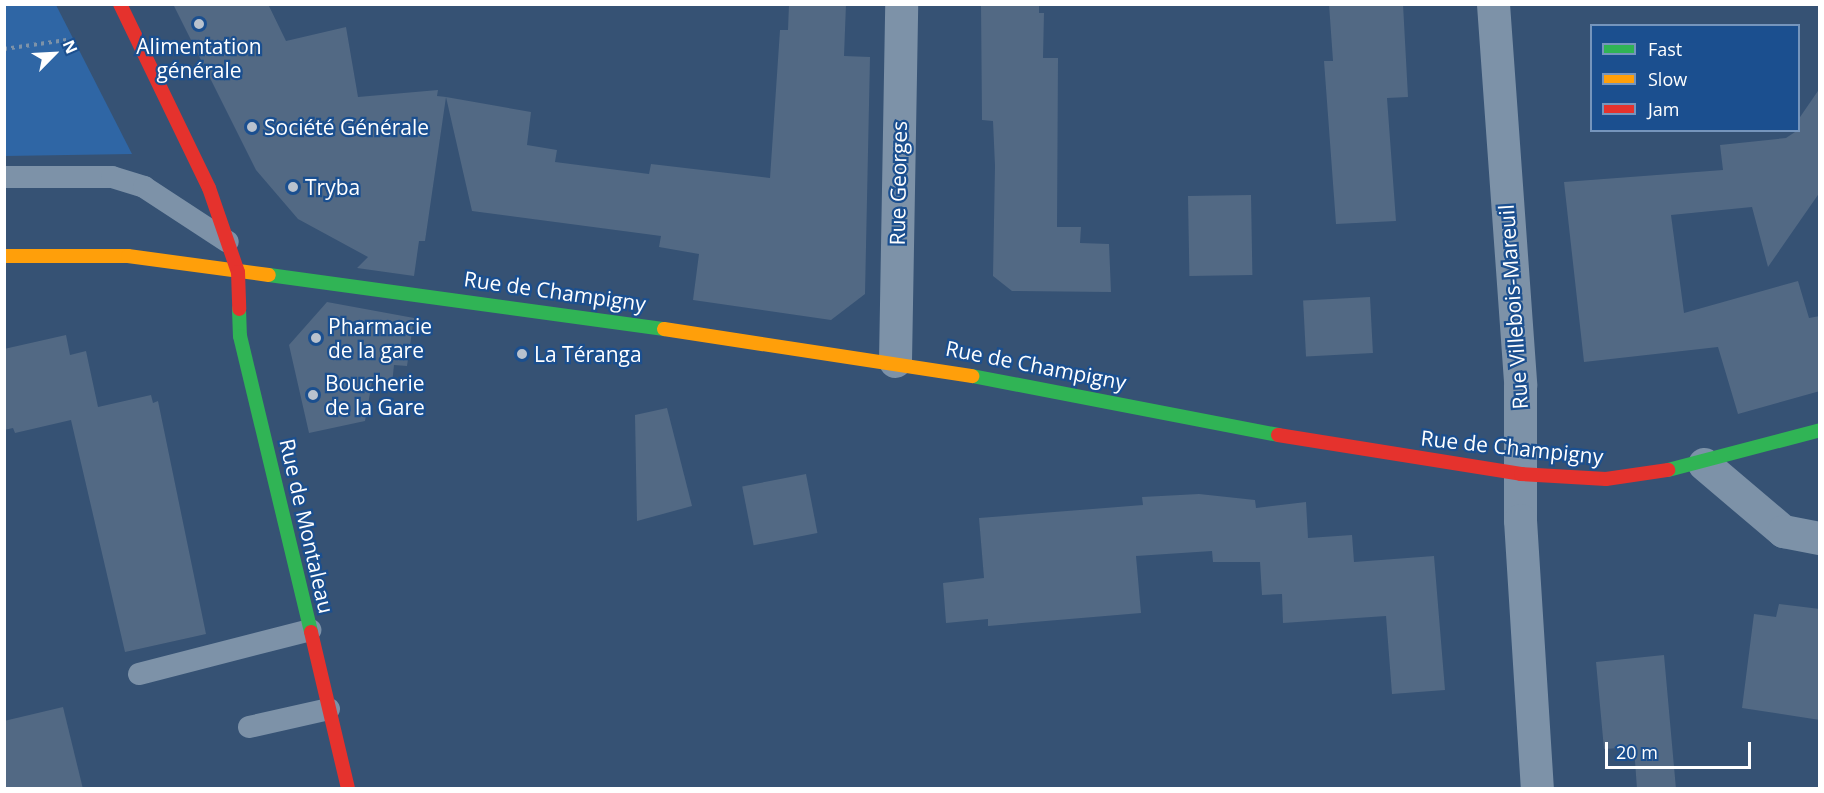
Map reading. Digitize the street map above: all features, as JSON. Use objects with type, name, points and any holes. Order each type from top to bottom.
[{"type":"street","name":"Rue de Montaleau","points":[[120,4],[209,188],[238,272],[240,336],[348,789]]},
{"type":"street","name":"Rue Georges","points":[[896,361],[901,4]]},
{"type":"street","name":"Rue Villebois-Mareuil","points":[[1493,4],[1520,385],[1521,474],[1538,789]]},
{"type":"street","name":"Rue de Champigny","points":[[4,256],[128,256],[896,361],[1379,454],[1521,474],[1606,479],[1704,464],[1820,430]]},
{"type":"street","points":[[1704,464],[1783,531],[1820,538]]},
{"type":"lane","points":[[4,177],[112,177],[144,187],[228,242]]},
{"type":"lane","points":[[139,674],[310,630]]},
{"type":"lane","points":[[249,727],[329,709]]},
{"type":"path","points":[[4,49],[66,40]]},
{"type":"shaded area","points":[[4,5],[56,5],[132,154],[5,156]]},
{"type":"building","points":[[173,4],[268,4],[286,41],[346,27],[358,97],[438,90],[437,96],[446,97],[425,241],[419,241],[414,276],[357,268],[368,257],[298,219],[256,170]]},
{"type":"building","points":[[789,4],[846,4],[844,56],[870,57],[865,294],[831,320],[693,300],[699,254],[659,247],[661,236],[472,211],[446,97],[531,112],[527,145],[557,150],[555,162],[649,174],[651,164],[770,178],[780,30],[788,30]]},
{"type":"building","points":[[981,4],[1039,4],[1039,13],[1044,13],[1043,58],[1058,58],[1057,227],[1081,227],[1080,243],[1109,244],[1111,292],[1012,291],[993,276],[995,166],[993,121],[982,120]]},
{"type":"building","points":[[1329,4],[1403,4],[1408,97],[1387,98],[1396,221],[1336,224],[1324,61],[1333,61]]},
{"type":"building","points":[[1820,88],[1820,192],[1768,267],[1752,207],[1671,215],[1684,313],[1798,281],[1809,318],[1820,316],[1820,391],[1738,414],[1718,347],[1584,362],[1564,182],[1723,170],[1720,145],[1786,138],[1795,132],[1800,132],[1800,117]]},
{"type":"building","points":[[1251,195],[1252,275],[1189,276],[1188,196]]},
{"type":"building","points":[[1370,297],[1373,353],[1306,356],[1303,301]]},
{"type":"building","points":[[327,302],[414,318],[407,366],[394,365],[392,384],[372,382],[365,421],[309,433],[289,345]]},
{"type":"building","points":[[66,335],[70,355],[86,351],[98,407],[151,395],[153,403],[158,401],[206,634],[125,652],[71,420],[15,433],[13,428],[4,430],[4,349]]},
{"type":"building","points":[[667,408],[692,506],[637,521],[635,415]]},
{"type":"building","points":[[806,474],[817,533],[754,545],[742,486]]},
{"type":"building","points":[[1199,494],[1255,500],[1256,508],[1306,502],[1308,538],[1352,535],[1354,562],[1434,556],[1445,690],[1392,694],[1386,616],[1283,623],[1282,594],[1262,595],[1260,562],[1213,562],[1212,551],[1136,556],[1141,613],[988,626],[988,619],[946,623],[943,583],[984,578],[979,518],[1143,505],[1142,497]]},
{"type":"building","points":[[1779,604],[1820,609],[1820,720],[1742,708],[1754,614],[1776,617]]},
{"type":"building","points":[[1664,655],[1676,789],[1637,789],[1634,747],[1604,749],[1596,662]]},
{"type":"building","points":[[63,707],[83,789],[4,789],[4,721]]},
{"type":"traffic: fast","points":[[269,275],[664,329]]},
{"type":"traffic: fast","points":[[239,309],[240,336],[311,632]]},
{"type":"traffic: fast","points":[[972,376],[1278,435]]},
{"type":"traffic: fast","points":[[1668,470],[1820,430]]},
{"type":"traffic: slow","points":[[4,256],[128,256],[269,275]]},
{"type":"traffic: slow","points":[[664,329],[972,376]]},
{"type":"traffic: jam","points":[[120,4],[209,188],[238,272],[239,309]]},
{"type":"traffic: jam","points":[[1278,435],[1521,474],[1606,479],[1668,470]]},
{"type":"traffic: jam","points":[[311,632],[348,788]]},
{"type":"place","name":"Alimentation générale","points":[[199,24]]},
{"type":"place","name":"Société Générale","points":[[252,127]]},
{"type":"place","name":"Tryba","points":[[293,187]]},
{"type":"place","name":"Pharmacie de la gare","points":[[316,338]]},
{"type":"place","name":"La Téranga","points":[[522,354]]},
{"type":"place","name":"Boucherie de la Gare","points":[[313,395]]}]
